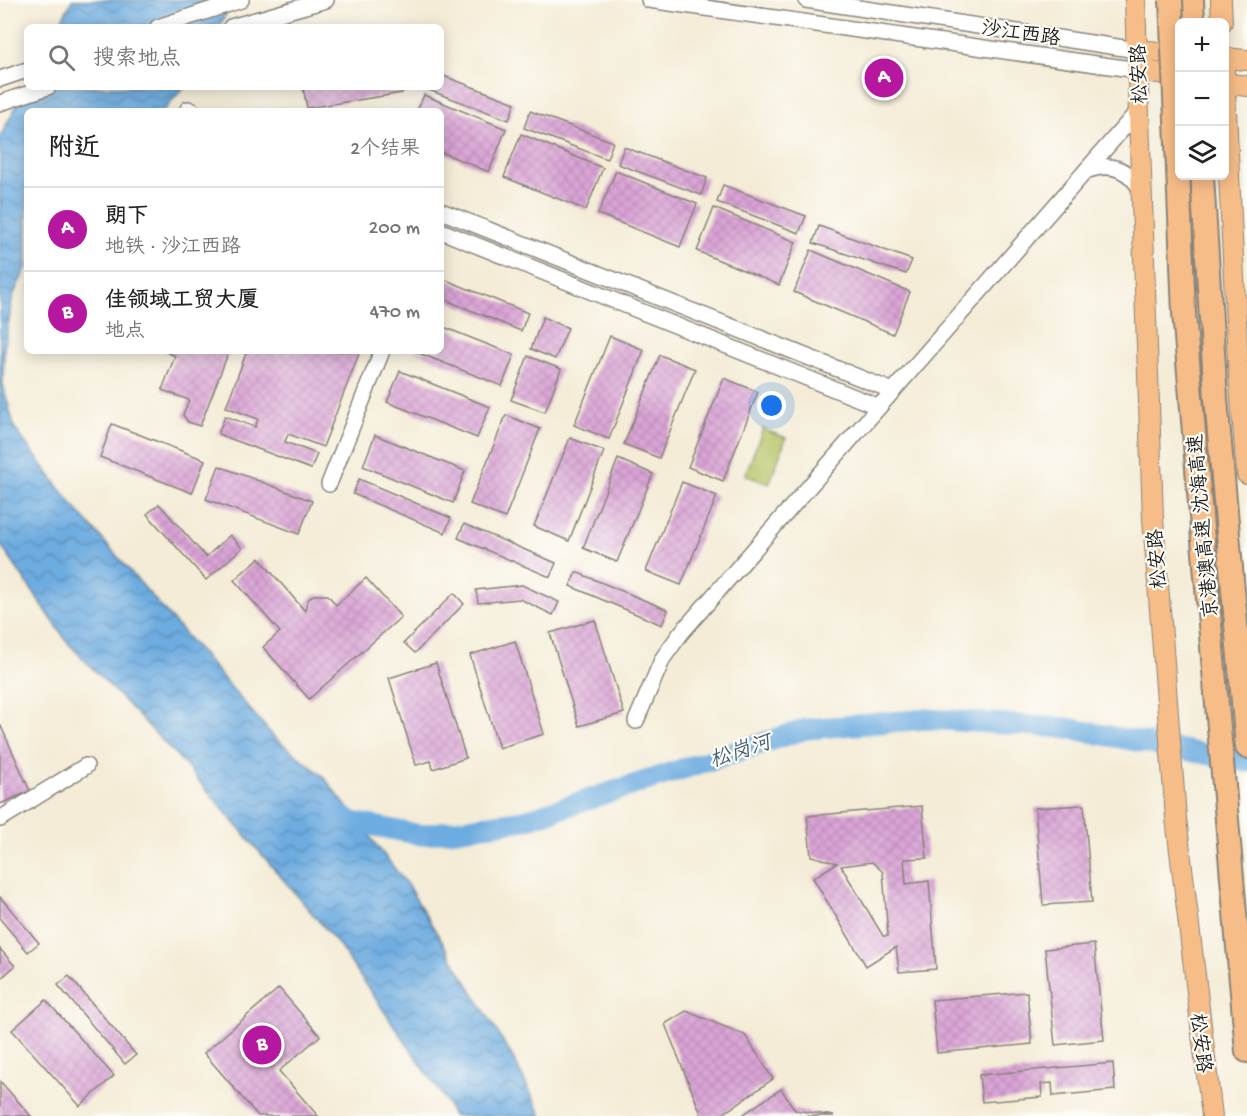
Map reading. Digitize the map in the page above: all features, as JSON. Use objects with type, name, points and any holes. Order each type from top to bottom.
[{"type":"highway","name":"京港澳高速 沈海高速","points":[[1171,0],[1184,313],[1230,879],[1247,1051]]},
{"type":"highway","points":[[1192,0],[1193,18]]},
{"type":"highway","name":"京港澳高速 沈海高速","points":[[1202,180],[1216,399],[1247,747]]},
{"type":"main road","name":"松安路","points":[[1135,0],[1153,519],[1161,636],[1176,818],[1212,1116]]},
{"type":"main road","points":[[1221,0],[1222,18]]},
{"type":"main road","points":[[1137,50],[1175,54]]},
{"type":"main road","points":[[1229,58],[1247,60]]},
{"type":"main road","points":[[1138,70],[1175,75]]},
{"type":"main road","points":[[1229,84],[1247,86]]},
{"type":"main road","points":[[1227,126],[1238,362],[1247,474]]},
{"type":"street","points":[[167,24],[241,0]]},
{"type":"street","points":[[242,24],[326,0]]},
{"type":"street","name":"沙江西路","points":[[649,0],[1138,70]]},
{"type":"street","name":"沙江西路","points":[[806,0],[1137,50]]},
{"type":"street","points":[[0,79],[24,71]]},
{"type":"street","points":[[0,103],[39,90]]},
{"type":"street","points":[[636,721],[663,658],[681,633],[1139,110]]},
{"type":"street","points":[[1086,171],[1100,165],[1126,171],[1136,180],[1143,192]]},
{"type":"street","points":[[444,212],[893,392]]},
{"type":"street","points":[[444,232],[879,407]]},
{"type":"street","points":[[329,484],[381,354]]},
{"type":"street","points":[[0,819],[86,766]]},
{"type":"green space","points":[[763,429],[786,438],[769,484],[745,475]]},
{"type":"water","points":[[72,0],[234,0],[221,24],[60,24]]},
{"type":"water","points":[[25,90],[181,90],[166,108],[24,108],[24,272],[13,296],[4,350],[3,385],[15,429],[71,503],[274,737],[323,776],[408,886],[512,1056],[542,1116],[453,1116],[445,1099],[335,940],[180,759],[68,643],[0,544],[0,137]]},
{"type":"building","points":[[444,76],[515,103],[509,120],[429,90],[444,90]]},
{"type":"building","points":[[304,90],[402,90],[402,93],[307,108]]},
{"type":"building","points":[[424,95],[506,129],[489,172],[444,153],[444,108],[418,108]]},
{"type":"building","points":[[530,111],[613,142],[607,159],[524,128]]},
{"type":"building","points":[[521,134],[603,168],[586,210],[504,177]]},
{"type":"building","points":[[624,147],[707,178],[701,195],[618,164]]},
{"type":"building","points":[[616,171],[697,204],[680,247],[598,214]]},
{"type":"building","points":[[723,185],[806,216],[799,233],[717,202]]},
{"type":"building","points":[[714,208],[796,242],[779,285],[697,251]]},
{"type":"building","points":[[819,226],[912,260],[906,274],[813,243]]},
{"type":"building","points":[[811,250],[910,292],[893,334],[794,292]]},
{"type":"building","points":[[444,279],[528,313],[521,331],[444,299]]},
{"type":"building","points":[[543,317],[568,328],[555,359],[531,349]]},
{"type":"building","points":[[444,327],[514,355],[502,386],[422,354],[444,354]]},
{"type":"building","points":[[610,336],[644,350],[609,439],[574,425]]},
{"type":"building","points":[[171,354],[228,354],[200,426],[188,422],[183,415],[189,400],[162,390],[175,356]]},
{"type":"building","points":[[246,354],[359,354],[323,447],[288,434],[285,442],[317,454],[311,469],[218,434],[225,416],[255,427],[258,419],[226,407]]},
{"type":"building","points":[[660,355],[695,369],[659,458],[624,444]]},
{"type":"building","points":[[528,356],[561,369],[545,412],[511,400]]},
{"type":"building","points":[[400,371],[490,407],[477,438],[387,402]]},
{"type":"building","points":[[724,378],[758,392],[723,481],[688,467]]},
{"type":"building","points":[[506,415],[540,429],[505,518],[470,504]]},
{"type":"building","points":[[112,424],[205,460],[192,493],[100,457]]},
{"type":"building","points":[[375,435],[465,471],[453,503],[363,466]]},
{"type":"building","points":[[570,438],[604,451],[569,541],[534,526]]},
{"type":"building","points":[[618,459],[653,474],[617,562],[583,548]]},
{"type":"building","points":[[219,466],[312,501],[299,534],[206,499]]},
{"type":"building","points":[[359,479],[451,518],[445,533],[353,494]]},
{"type":"building","points":[[682,482],[717,496],[681,585],[646,571]]},
{"type":"building","points":[[159,504],[206,557],[230,535],[242,548],[206,580],[147,514]]},
{"type":"building","points":[[464,524],[556,563],[550,577],[458,538]]},
{"type":"building","points":[[259,558],[305,611],[307,601],[313,595],[328,595],[336,605],[366,578],[401,617],[309,699],[263,647],[280,632],[234,580]]},
{"type":"building","points":[[576,572],[668,610],[662,625],[570,586]]},
{"type":"building","points":[[522,585],[559,602],[553,615],[520,599],[478,603],[476,590]]},
{"type":"building","points":[[454,593],[464,604],[415,653],[404,643]]},
{"type":"building","points":[[595,620],[624,713],[579,726],[550,633]]},
{"type":"building","points":[[515,641],[544,734],[499,748],[470,655]]},
{"type":"building","points":[[436,663],[466,758],[433,769],[431,761],[416,765],[389,678]]},
{"type":"building","points":[[0,724],[30,791],[0,804]]},
{"type":"building","points":[[1084,805],[1092,902],[1043,905],[1035,808]]},
{"type":"building","points":[[922,806],[927,858],[904,859],[906,884],[929,881],[936,969],[899,972],[896,947],[866,966],[813,878],[837,863],[811,856],[807,816]],"holes":[[[872,862],[883,872],[888,936],[883,936],[841,866]]]},
{"type":"building","points":[[0,897],[39,943],[28,952],[0,919]]},
{"type":"building","points":[[1094,944],[1104,1040],[1055,1045],[1045,949]]},
{"type":"building","points":[[0,949],[15,966],[0,979]]},
{"type":"building","points":[[69,976],[136,1055],[125,1064],[58,985]]},
{"type":"building","points":[[279,988],[320,1036],[279,1071],[318,1116],[258,1116],[204,1053]]},
{"type":"building","points":[[1027,992],[1032,1044],[937,1053],[932,1000]]},
{"type":"building","points":[[46,1000],[114,1076],[80,1106],[12,1030]]},
{"type":"building","points":[[686,1011],[745,1035],[773,1079],[720,1116],[702,1116],[665,1024]]},
{"type":"building","points":[[1113,1063],[1115,1090],[1053,1096],[1052,1083],[1041,1084],[1042,1097],[982,1102],[979,1075]]},
{"type":"building","points":[[0,1081],[31,1116],[0,1116]]},
{"type":"building","points":[[781,1089],[795,1110],[834,1116],[741,1116]]},
{"type":"waterway","name":"松岗河","points":[[335,812],[353,822],[421,835],[525,820],[806,729],[928,719],[1067,728],[1247,762]]},
{"type":"place","name":"朗下","points":[[884,78]]},
{"type":"place","name":"佳领域工贸大厦","points":[[262,1045]]}]
